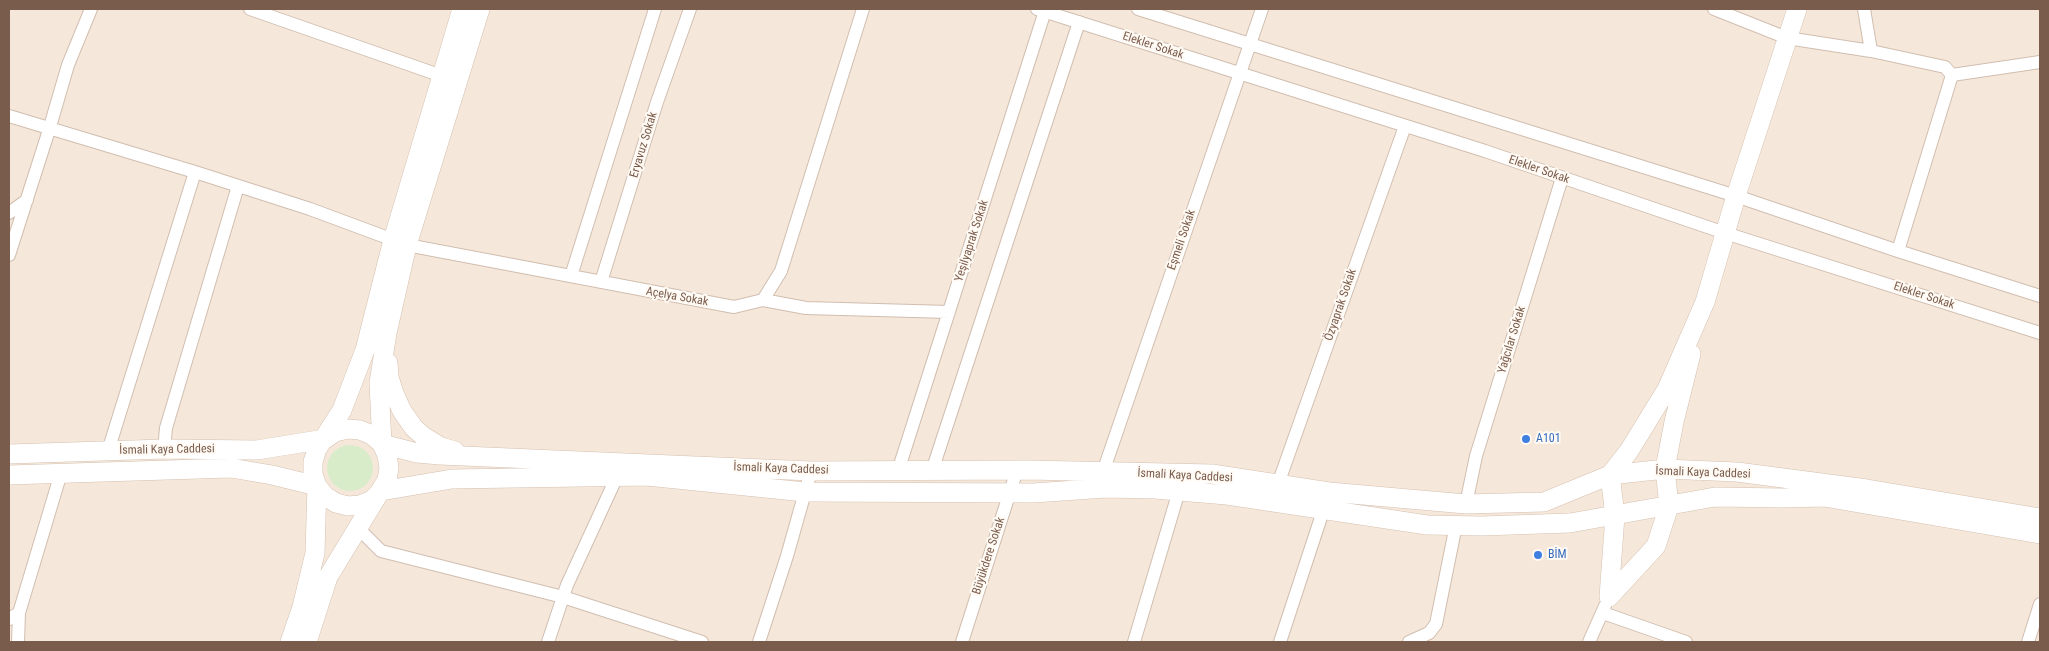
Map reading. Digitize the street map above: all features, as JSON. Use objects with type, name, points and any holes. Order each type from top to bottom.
[{"type":"street","points":[[9,255],[50,130],[68,65],[91,9]]},
{"type":"street","points":[[250,9],[442,76]]},
{"type":"street","points":[[307,642],[328,578],[387,480],[389,468],[387,455],[382,444],[379,383],[400,242],[442,76],[462,9]]},
{"type":"street","points":[[290,642],[302,607],[315,553],[317,486],[313,474],[313,462],[317,450],[342,410],[365,350],[480,9]]},
{"type":"street","points":[[572,276],[655,9]]},
{"type":"street","name":"Eryavuz Sokak","points":[[601,282],[657,102],[690,9]]},
{"type":"street","points":[[763,300],[781,272],[863,9]]},
{"type":"street","points":[[1138,9],[1736,196],[1898,251],[2040,296]]},
{"type":"street","name":"Eşmeli Sokak","points":[[1103,472],[1262,9]]},
{"type":"street","points":[[1714,9],[1787,38],[1871,51],[1945,67],[1952,75]]},
{"type":"street","points":[[1589,642],[1606,605],[1656,546],[1669,506],[1665,469],[1674,422],[1705,302],[1736,196],[1797,9]]},
{"type":"street","points":[[1864,9],[1871,51]]},
{"type":"street","name":"Elekler Sokak","points":[[1041,10],[1405,126],[1725,233],[2040,333]]},
{"type":"street","name":"Yeşilyaprak Sokak","points":[[898,471],[949,312],[1041,10]]},
{"type":"street","points":[[932,470],[1079,22]]},
{"type":"street","points":[[1952,75],[2040,62]]},
{"type":"street","points":[[1898,251],[1952,75]]},
{"type":"street","name":"Açelya Sokak","points":[[9,116],[310,209],[400,242],[734,307],[763,300],[806,308],[949,312]]},
{"type":"street","name":"Özyaprak Sokak","points":[[1278,484],[1405,126]]},
{"type":"street","points":[[108,451],[195,172]]},
{"type":"street","name":"Yağcılar Sokak","points":[[1466,504],[1476,456],[1562,178]]},
{"type":"street","points":[[164,449],[166,428],[238,186]]},
{"type":"street","points":[[9,213],[27,200]]},
{"type":"street","points":[[1606,605],[1615,516],[1610,475],[1629,451],[1666,388],[1705,302]]},
{"type":"street","points":[[387,333],[388,376],[402,411],[423,436],[441,447],[476,457]]},
{"type":"street","points":[[325,439],[335,432],[348,429],[360,430],[372,435],[382,444]]},
{"type":"street","name":"İsmali Kaya Caddesi","points":[[9,454],[164,449],[257,450],[325,439]]},
{"type":"street","name":"İsmali Kaya Caddesi","points":[[382,444],[416,453],[620,469],[811,471],[1017,470],[1103,472],[1182,482],[1212,474],[1329,492],[1466,504],[1544,502],[1610,475],[1665,469],[1756,474],[1867,489],[2040,518]]},
{"type":"street","points":[[9,475],[231,468],[272,475],[317,486],[325,496],[336,503],[348,506],[360,505],[372,500],[381,491],[452,479],[620,469],[647,476],[805,492],[1009,493],[1182,482],[1227,495],[1427,525],[1456,526],[1570,523],[1715,497],[1824,497],[2040,534]]},
{"type":"street","points":[[548,642],[563,597],[620,469]]},
{"type":"street","name":"Büyükdere Sokak","points":[[962,642],[1017,470]]},
{"type":"street","points":[[759,642],[811,471]]},
{"type":"street","points":[[18,642],[14,616],[61,473]]},
{"type":"street","points":[[1134,642],[1182,482]]},
{"type":"street","points":[[1280,642],[1329,492]]},
{"type":"street","points":[[1409,642],[1428,633],[1436,624],[1456,526]]},
{"type":"street","points":[[359,529],[381,551],[563,597],[702,642]]},
{"type":"street","points":[[2028,642],[2040,604]]},
{"type":"street","points":[[1606,605],[1686,642]]},
{"type":"shaded area","points":[[9,9],[2040,9],[2040,642],[9,642]]},
{"type":"green space","points":[[350,445],[363,449],[369,455],[373,468],[369,481],[363,487],[350,491],[337,487],[331,481],[327,468],[331,455],[337,449]]},
{"type":"place","name":"A101","points":[[1526,439]]},
{"type":"place","name":"BİM","points":[[1538,555]]}]
